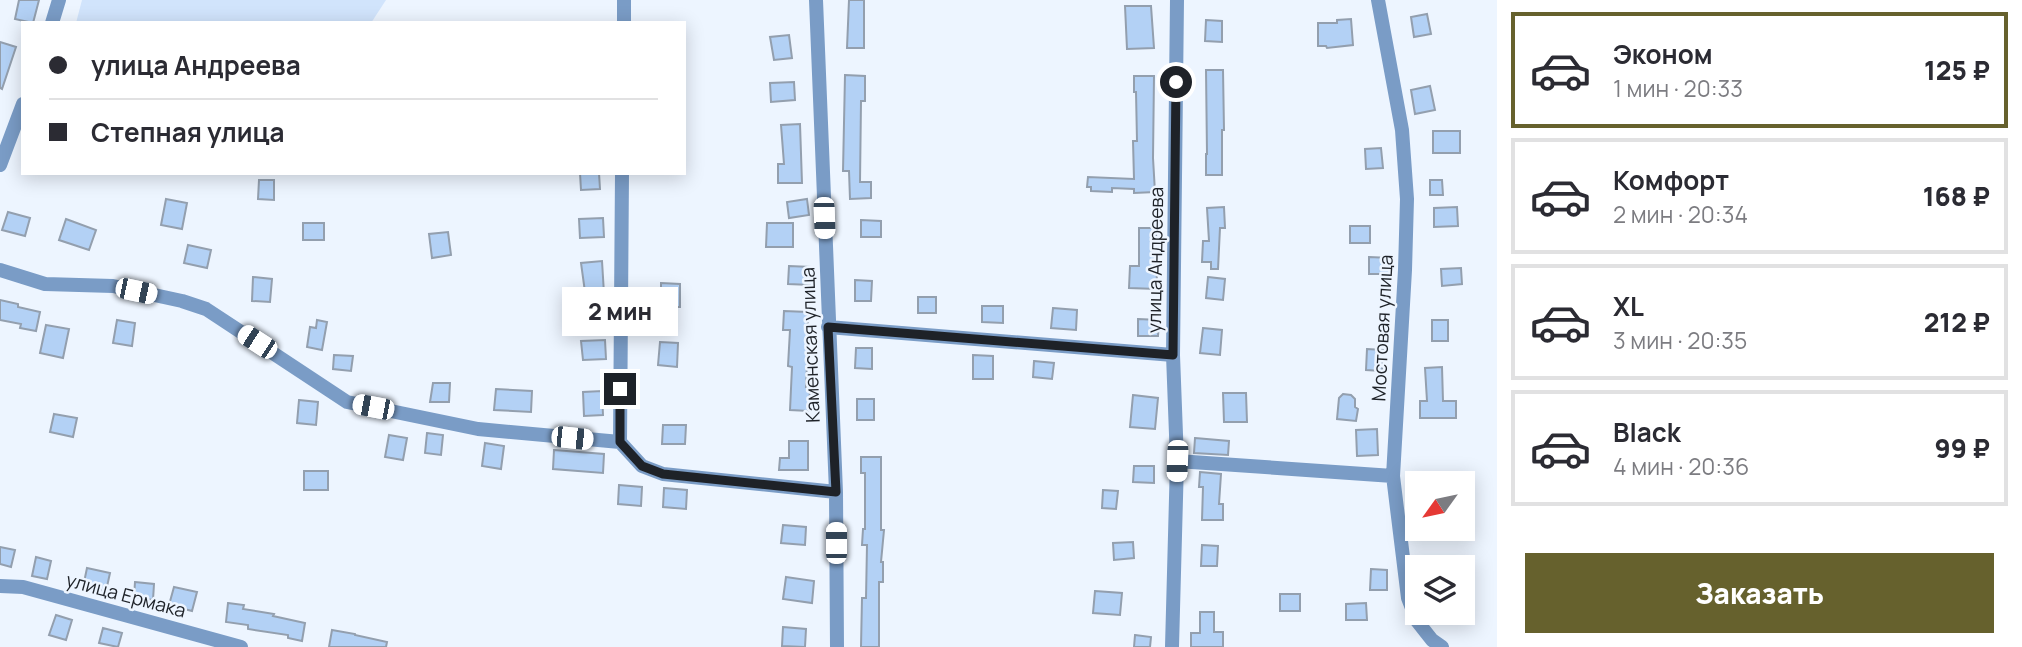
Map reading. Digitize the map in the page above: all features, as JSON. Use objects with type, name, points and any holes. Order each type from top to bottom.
[{"type":"street","points":[[52,21],[59,0]]},
{"type":"street","points":[[624,0],[624,21]]},
{"type":"street","name":"Каменская улица","points":[[816,0],[836,492],[837,647]]},
{"type":"street","name":"улица Андреева","points":[[1172,647],[1177,461],[1173,355],[1177,0]]},
{"type":"street","name":"Мостовая улица","points":[[1378,0],[1402,130],[1406,199],[1405,270],[1393,476],[1408,598],[1417,621],[1432,640],[1442,647]]},
{"type":"street","points":[[0,165],[21,109]]},
{"type":"street","points":[[620,442],[622,175]]},
{"type":"street","points":[[0,270],[45,284],[113,286],[206,309],[347,402],[478,429],[620,442],[642,466],[663,474],[836,492]]},
{"type":"street","points":[[828,327],[1173,355]]},
{"type":"street","points":[[1177,461],[1393,476]]},
{"type":"street","name":"улица Ермака","points":[[0,586],[23,587],[241,647]]},
{"type":"shaded area","points":[[82,0],[386,0],[372,21],[77,21]]},
{"type":"building","points":[[19,0],[39,0],[34,21],[15,19]]},
{"type":"building","points":[[849,0],[864,0],[864,48],[847,48]]},
{"type":"building","points":[[1125,6],[1151,6],[1154,48],[1127,49]]},
{"type":"building","points":[[1427,14],[1431,34],[1414,37],[1411,17]]},
{"type":"building","points":[[1351,19],[1353,45],[1327,48],[1318,46],[1318,23],[1337,23],[1337,20]]},
{"type":"building","points":[[1206,20],[1222,21],[1222,42],[1205,41]]},
{"type":"building","points":[[789,35],[792,58],[774,60],[770,37]]},
{"type":"building","points":[[0,42],[16,47],[2,89],[0,88]]},
{"type":"building","points":[[1206,70],[1223,70],[1222,175],[1206,175]]},
{"type":"building","points":[[845,75],[865,76],[865,101],[861,101],[860,182],[871,182],[871,198],[850,199],[849,171],[843,171]]},
{"type":"building","points":[[1134,76],[1154,76],[1155,192],[1134,193],[1134,189],[1112,188],[1112,192],[1091,191],[1091,187],[1087,187],[1088,177],[1134,179],[1133,141],[1137,141]]},
{"type":"building","points":[[794,82],[795,100],[771,102],[770,83]]},
{"type":"building","points":[[1430,86],[1435,110],[1415,114],[1411,90]]},
{"type":"building","points":[[800,124],[802,183],[778,183],[778,164],[784,164],[781,125]]},
{"type":"building","points":[[1433,131],[1460,131],[1460,153],[1433,153]]},
{"type":"building","points":[[1381,148],[1383,168],[1366,169],[1365,149]]},
{"type":"building","points":[[580,175],[599,175],[600,189],[581,190]]},
{"type":"building","points":[[259,180],[274,180],[274,200],[258,199]]},
{"type":"building","points":[[1430,180],[1442,180],[1443,195],[1430,195]]},
{"type":"building","points":[[166,199],[187,203],[182,229],[161,225]]},
{"type":"building","points":[[807,199],[809,215],[789,218],[787,202]]},
{"type":"building","points":[[1224,207],[1225,228],[1220,228],[1218,269],[1211,269],[1211,262],[1202,262],[1203,241],[1209,241],[1207,208]]},
{"type":"building","points":[[1457,207],[1458,226],[1434,227],[1434,208]]},
{"type":"building","points":[[8,212],[30,218],[25,236],[2,230]]},
{"type":"building","points":[[603,218],[604,237],[580,238],[579,219]]},
{"type":"building","points":[[66,219],[96,230],[89,250],[59,240]]},
{"type":"building","points":[[861,220],[881,221],[881,237],[861,237]]},
{"type":"building","points":[[303,223],[324,223],[324,240],[303,240]]},
{"type":"building","points":[[767,223],[793,223],[793,247],[766,247]]},
{"type":"building","points":[[1350,226],[1370,226],[1370,243],[1350,243]]},
{"type":"building","points":[[1139,228],[1156,228],[1157,289],[1129,288],[1130,266],[1139,266]]},
{"type":"building","points":[[448,232],[451,255],[432,258],[429,234]]},
{"type":"building","points":[[188,245],[211,250],[207,268],[184,263]]},
{"type":"building","points":[[1369,257],[1390,258],[1390,274],[1369,274]]},
{"type":"building","points":[[602,261],[605,310],[582,311],[581,292],[585,292],[581,263]]},
{"type":"building","points":[[789,266],[811,267],[811,285],[788,284]]},
{"type":"building","points":[[1461,268],[1462,284],[1442,286],[1441,269]]},
{"type":"building","points":[[253,277],[272,279],[270,302],[252,301]]},
{"type":"building","points":[[1208,277],[1225,279],[1223,300],[1206,298]]},
{"type":"building","points":[[855,280],[872,281],[871,301],[855,301]]},
{"type":"building","points":[[661,283],[680,284],[680,307],[661,307]]},
{"type":"building","points":[[918,297],[936,297],[936,313],[918,313]]},
{"type":"building","points":[[0,300],[40,312],[36,331],[20,328],[21,324],[0,320]]},
{"type":"building","points":[[982,306],[1003,306],[1003,323],[982,322]]},
{"type":"building","points":[[1053,308],[1077,310],[1076,330],[1051,328]]},
{"type":"building","points":[[784,311],[808,312],[806,387],[810,387],[809,411],[790,410],[790,330],[783,330]]},
{"type":"building","points":[[1138,319],[1159,320],[1158,336],[1138,336]]},
{"type":"building","points":[[117,320],[135,323],[132,346],[113,343]]},
{"type":"building","points":[[317,320],[327,322],[322,350],[307,347],[310,327],[316,328]]},
{"type":"building","points":[[1432,320],[1448,320],[1448,341],[1432,341]]},
{"type":"building","points":[[46,325],[69,329],[63,358],[40,353]]},
{"type":"building","points":[[1203,328],[1222,330],[1220,355],[1200,353]]},
{"type":"building","points":[[605,340],[606,359],[583,360],[581,341]]},
{"type":"building","points":[[660,342],[678,343],[677,367],[658,365]]},
{"type":"building","points":[[856,348],[872,348],[872,369],[855,368]]},
{"type":"building","points":[[1367,349],[1383,350],[1382,371],[1366,370]]},
{"type":"building","points":[[334,355],[353,356],[351,371],[333,369]]},
{"type":"building","points":[[973,355],[993,356],[993,379],[973,379]]},
{"type":"building","points":[[1034,361],[1054,363],[1052,379],[1033,377]]},
{"type":"building","points":[[1442,367],[1443,401],[1456,401],[1456,418],[1420,418],[1420,401],[1427,401],[1425,368]]},
{"type":"building","points":[[433,383],[450,383],[449,402],[430,402]]},
{"type":"building","points":[[496,389],[532,391],[531,412],[494,410]]},
{"type":"building","points":[[602,391],[603,415],[584,416],[583,392]]},
{"type":"building","points":[[1223,393],[1246,393],[1247,422],[1224,422]]},
{"type":"building","points":[[1343,394],[1351,395],[1355,399],[1355,407],[1358,409],[1356,421],[1337,419],[1339,398]]},
{"type":"building","points":[[1133,395],[1158,398],[1155,429],[1130,427]]},
{"type":"building","points":[[857,399],[874,399],[874,420],[857,420]]},
{"type":"building","points":[[299,400],[318,402],[316,425],[297,423]]},
{"type":"building","points":[[54,414],[77,418],[73,437],[50,432]]},
{"type":"building","points":[[663,425],[686,425],[685,444],[662,444]]},
{"type":"building","points":[[1377,429],[1378,455],[1357,456],[1356,430]]},
{"type":"building","points":[[427,433],[443,435],[441,455],[425,453]]},
{"type":"building","points":[[389,435],[407,438],[403,460],[385,457]]},
{"type":"building","points":[[1195,438],[1229,441],[1228,455],[1194,453]]},
{"type":"building","points":[[789,441],[808,441],[808,470],[779,470],[780,458],[789,458]]},
{"type":"building","points":[[485,443],[504,446],[501,469],[482,466]]},
{"type":"building","points":[[554,450],[604,454],[603,473],[553,469]]},
{"type":"building","points":[[861,457],[881,457],[881,530],[884,530],[881,562],[883,582],[879,582],[879,647],[861,647],[862,598],[866,598],[867,545],[862,545],[865,529],[865,473],[861,473]]},
{"type":"building","points":[[1134,466],[1154,466],[1154,483],[1133,482]]},
{"type":"building","points":[[304,471],[328,471],[328,490],[304,490]]},
{"type":"building","points":[[1200,472],[1221,474],[1219,504],[1223,504],[1223,520],[1202,520],[1203,487],[1199,487]]},
{"type":"building","points":[[619,485],[642,487],[641,506],[618,504]]},
{"type":"building","points":[[664,488],[687,490],[686,509],[663,507]]},
{"type":"building","points":[[1103,490],[1118,491],[1116,509],[1102,508]]},
{"type":"building","points":[[783,525],[806,527],[805,545],[781,543]]},
{"type":"building","points":[[1133,542],[1134,558],[1114,560],[1113,543]]},
{"type":"building","points":[[1202,545],[1218,546],[1217,566],[1201,566]]},
{"type":"building","points":[[0,547],[15,550],[11,567],[0,564]]},
{"type":"building","points":[[36,557],[51,561],[47,579],[32,576]]},
{"type":"building","points":[[87,568],[110,573],[106,591],[83,587]]},
{"type":"building","points":[[1371,569],[1387,570],[1387,590],[1370,590]]},
{"type":"building","points":[[786,577],[814,581],[812,603],[783,599]]},
{"type":"building","points":[[135,582],[154,584],[153,600],[134,597]]},
{"type":"building","points":[[174,587],[197,592],[192,611],[169,605]]},
{"type":"building","points":[[1095,591],[1122,593],[1120,615],[1093,613]]},
{"type":"building","points":[[1280,594],[1300,594],[1300,611],[1280,611]]},
{"type":"building","points":[[228,603],[305,623],[302,641],[288,638],[288,635],[248,629],[248,625],[226,622]]},
{"type":"building","points":[[1366,603],[1367,620],[1346,620],[1346,604]]},
{"type":"building","points":[[1200,612],[1214,612],[1214,632],[1223,632],[1223,647],[1191,647],[1191,633],[1200,633]]},
{"type":"building","points":[[56,615],[72,620],[66,640],[49,635]]},
{"type":"building","points":[[783,627],[806,629],[805,647],[782,646]]},
{"type":"building","points":[[103,628],[122,633],[118,647],[99,643]]},
{"type":"building","points":[[332,630],[387,642],[386,647],[329,647]]},
{"type":"building","points":[[1135,635],[1151,637],[1150,647],[1134,647]]},
{"type":"route","points":[[620,389],[620,442],[642,466],[663,474],[836,492],[828,327],[1173,355],[1176,82]]}]
